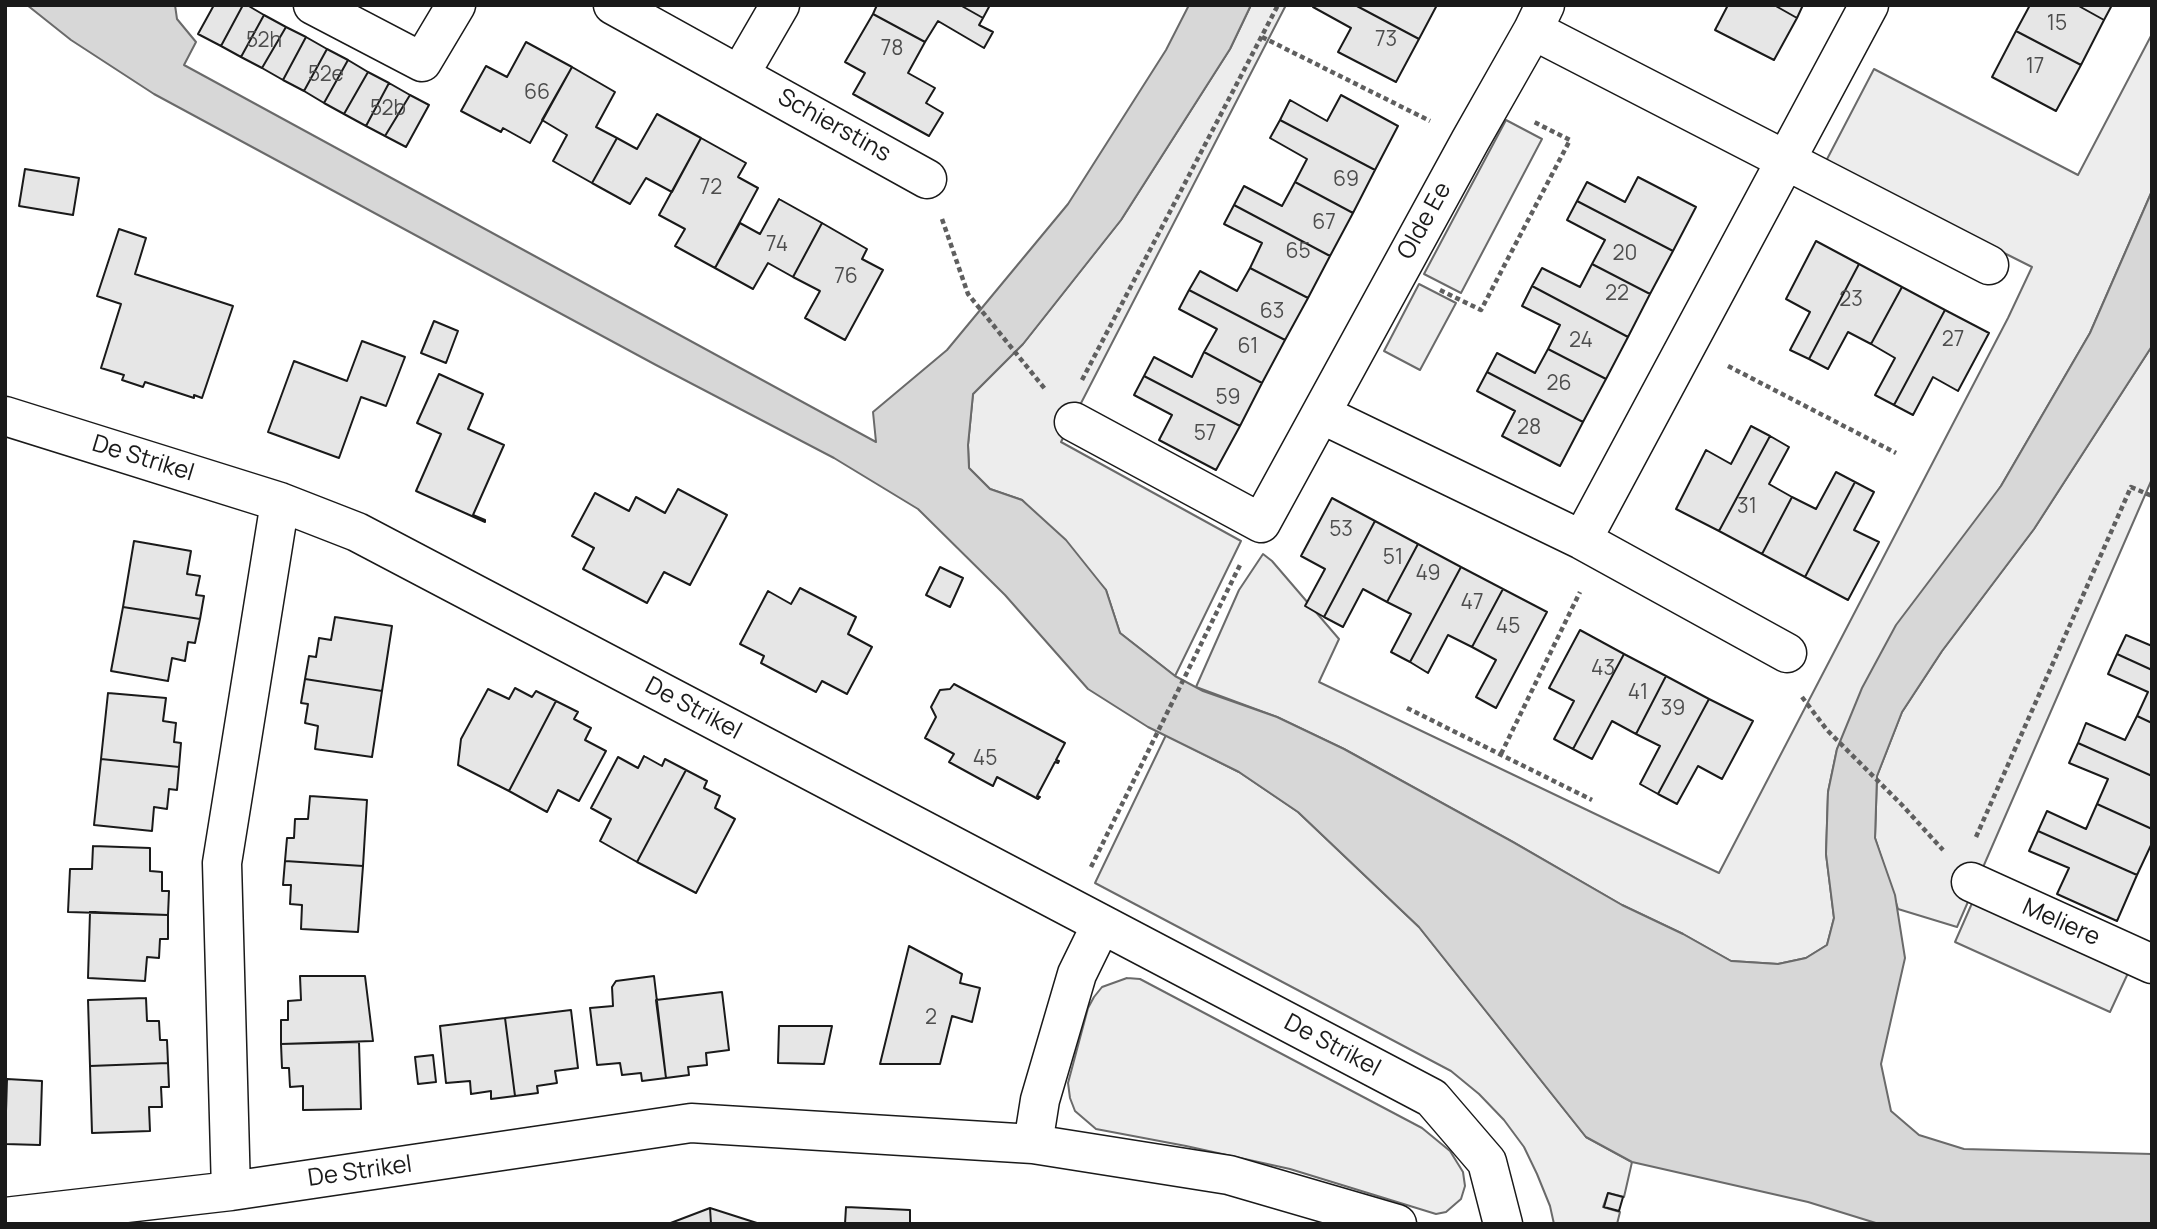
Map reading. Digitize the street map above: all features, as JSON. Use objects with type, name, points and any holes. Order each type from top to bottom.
[{"type":"street","points":[[313,5],[422,62],[456,5]]},
{"type":"street","name":"Schierstins","points":[[613,5],[928,179]]},
{"type":"street","points":[[740,74],[780,5]]},
{"type":"street","points":[[1591,545],[1687,345],[1868,5]]},
{"type":"street","name":"Olde Ee","points":[[1261,523],[1539,18],[1786,159],[1989,265]]},
{"type":"street","points":[[1076,405],[1261,523]]},
{"type":"street","points":[[1321,414],[1591,545],[1787,653]]},
{"type":"street","name":"De Strikel","points":[[5,416],[280,502],[357,533],[1432,1098],[1487,1162],[1503,1224]]},
{"type":"street","points":[[231,1191],[222,863],[280,502]]},
{"type":"street","name":"Meliere","points":[[1966,876],[2152,964]]},
{"type":"street","points":[[1033,1144],[1040,1100],[1077,974],[1086,917]]},
{"type":"street","name":"De Strikel","points":[[5,1217],[231,1191],[691,1123],[1033,1144],[1229,1175],[1397,1224]]},
{"type":"path","points":[[1076,405],[1278,5]]},
{"type":"path","points":[[1262,37],[1470,141]]},
{"type":"path","points":[[1399,270],[1482,310],[1570,140],[1493,100]]},
{"type":"path","points":[[928,179],[968,294],[1023,363]]},
{"type":"path","points":[[1687,345],[1896,453]]},
{"type":"path","points":[[1827,730],[1902,805],[1966,876],[2131,487],[2152,496]]},
{"type":"path","points":[[1086,917],[1156,734],[1261,523]]},
{"type":"path","points":[[1501,754],[1591,545]]},
{"type":"path","points":[[1407,708],[1592,800]]},
{"type":"shaded area","points":[[27,5],[175,5],[177,19],[196,42],[184,65],[876,442],[873,412],[947,350],[1068,204],[1166,50],[1189,5],[1251,5],[1230,49],[1121,220],[1023,344],[973,394],[968,445],[969,468],[990,489],[1022,500],[1066,540],[1106,590],[1120,633],[1175,676],[1203,691],[1277,717],[1344,749],[1622,905],[1731,961],[1778,964],[1806,958],[1827,945],[1834,918],[1826,854],[1828,792],[1837,749],[1862,688],[1896,625],[2001,486],[2090,333],[2152,191],[2152,346],[2034,529],[1942,651],[1902,712],[1877,776],[1875,838],[1895,895],[1905,958],[1881,1064],[1891,1111],[1919,1135],[1964,1149],[2152,1154],[2152,1224],[1879,1224],[1808,1202],[1632,1162],[1586,1137],[1419,927],[1298,812],[1239,772],[1148,727],[1088,689],[1005,595],[918,509],[834,458],[154,94],[71,40]]},
{"type":"shaded area","points":[[1251,5],[1286,5],[1061,442],[1241,541],[1175,676],[1120,633],[1106,590],[1022,500],[990,489],[969,468],[968,445],[973,394],[1023,344],[1121,220],[1230,49]]},
{"type":"shaded area","points":[[2152,34],[2152,191],[2090,333],[2001,486],[1837,749],[1828,792],[1826,854],[1834,918],[1827,945],[1806,958],[1778,964],[1731,961],[1622,905],[1344,749],[1277,717],[1196,687],[1239,590],[1263,554],[1339,639],[1319,682],[1719,873],[2032,267],[1825,163],[1874,69],[2078,175]]},
{"type":"shaded area","points":[[1506,120],[1542,139],[1461,293],[1424,274]]},
{"type":"shaded area","points":[[1419,284],[1456,303],[1420,370],[1384,351]]},
{"type":"shaded area","points":[[2152,346],[2152,479],[1957,927],[1898,909],[1875,838],[1877,776],[1902,712],[1942,651],[2034,529]]},
{"type":"shaded area","points":[[1166,735],[1239,772],[1298,812],[1419,927],[1586,1137],[1632,1162],[1624,1197],[1608,1193],[1603,1207],[1620,1212],[1617,1224],[1554,1224],[1550,1206],[1524,1147],[1504,1120],[1479,1094],[1451,1071],[1095,883]]},
{"type":"shaded area","points":[[1973,901],[2129,971],[2110,1012],[1955,942]]},
{"type":"shaded area","points":[[1127,978],[1140,979],[1422,1128],[1450,1151],[1463,1172],[1465,1186],[1461,1199],[1446,1212],[1436,1214],[1290,1169],[1096,1129],[1075,1111],[1068,1083],[1088,1008],[1094,997],[1102,987]]},
{"type":"building","points":[[214,5],[243,5],[221,46],[198,34]]},
{"type":"building","points":[[243,5],[264,15],[241,57],[221,46]]},
{"type":"building","points":[[877,5],[960,5],[983,18],[979,25],[993,32],[984,48],[938,21],[925,42],[873,14]]},
{"type":"building","points":[[960,5],[990,5],[983,18]]},
{"type":"building","points":[[1355,5],[1419,39],[1396,82],[1338,52],[1351,28],[1313,7]]},
{"type":"building","points":[[1355,5],[1437,5],[1419,39]]},
{"type":"building","points":[[1728,5],[1774,5],[1797,18],[1774,60],[1715,30]]},
{"type":"building","points":[[1774,5],[1803,5],[1797,18]]},
{"type":"building","points":[[2030,5],[2077,5],[2104,20],[2081,65],[2016,31]]},
{"type":"building","points":[[2077,5],[2112,5],[2104,20]]},
{"type":"building","points":[[873,14],[925,42],[908,73],[935,88],[926,103],[943,113],[929,136],[853,94],[865,73],[845,62]]},
{"type":"building","points":[[264,15],[286,27],[262,68],[241,57]]},
{"type":"building","points":[[286,27],[306,37],[283,80],[262,68]]},
{"type":"building","points":[[2016,31],[2081,65],[2056,111],[1992,77]]},
{"type":"building","points":[[306,37],[327,49],[304,91],[283,80]]},
{"type":"building","points":[[526,42],[572,67],[530,143],[503,128],[501,132],[461,111],[486,66],[507,77]]},
{"type":"building","points":[[327,49],[348,60],[324,103],[304,91]]},
{"type":"building","points":[[348,60],[368,72],[344,114],[324,103]]},
{"type":"building","points":[[572,67],[615,92],[596,127],[617,138],[592,183],[553,161],[567,135],[542,120]]},
{"type":"building","points":[[368,72],[389,83],[366,126],[344,114]]},
{"type":"building","points":[[389,83],[410,95],[385,136],[366,126]]},
{"type":"building","points":[[410,95],[429,105],[406,147],[385,136]]},
{"type":"building","points":[[1341,95],[1398,126],[1375,170],[1280,120],[1290,100],[1327,121]]},
{"type":"building","points":[[657,114],[701,138],[672,192],[646,178],[630,204],[592,183],[617,138],[637,149]]},
{"type":"building","points":[[1280,120],[1375,170],[1353,213],[1295,182],[1307,159],[1270,138]]},
{"type":"building","points":[[701,138],[746,163],[738,177],[758,188],[715,268],[675,246],[685,229],[659,215]]},
{"type":"building","points":[[25,169],[79,178],[73,215],[19,206]]},
{"type":"building","points":[[1638,177],[1696,207],[1673,251],[1577,201],[1587,182],[1625,202]]},
{"type":"building","points":[[1295,182],[1353,213],[1330,256],[1234,205],[1244,186],[1282,206]]},
{"type":"building","points":[[779,199],[822,223],[793,277],[768,263],[753,289],[715,268],[740,223],[760,234]]},
{"type":"building","points":[[1577,201],[1673,251],[1650,294],[1592,264],[1605,240],[1567,220]]},
{"type":"building","points":[[1234,205],[1330,256],[1308,298],[1250,268],[1262,243],[1224,224]]},
{"type":"building","points":[[822,223],[867,249],[862,259],[883,270],[845,340],[805,318],[820,291],[793,277]]},
{"type":"building","points":[[119,229],[146,238],[135,274],[233,306],[202,398],[194,395],[194,398],[145,382],[143,387],[122,380],[124,375],[101,368],[121,304],[97,296]]},
{"type":"building","points":[[1816,241],[1859,264],[1809,359],[1790,350],[1810,312],[1786,299]]},
{"type":"building","points":[[1592,264],[1650,294],[1628,337],[1532,286],[1542,268],[1580,287]]},
{"type":"building","points":[[1859,264],[1902,287],[1871,344],[1848,332],[1828,369],[1809,359]]},
{"type":"building","points":[[1250,268],[1308,298],[1285,340],[1189,290],[1200,271],[1237,291]]},
{"type":"building","points":[[1532,286],[1628,337],[1606,379],[1548,349],[1560,325],[1522,306]]},
{"type":"building","points":[[1902,287],[1945,310],[1894,405],[1875,395],[1895,358],[1871,344]]},
{"type":"building","points":[[1189,290],[1285,340],[1262,383],[1204,352],[1217,329],[1179,309]]},
{"type":"building","points":[[1945,310],[1989,333],[1958,391],[1933,377],[1913,415],[1894,405]]},
{"type":"building","points":[[434,321],[458,331],[446,363],[421,353]]},
{"type":"building","points":[[362,341],[405,357],[386,406],[361,397],[339,458],[268,432],[294,361],[347,381]]},
{"type":"building","points":[[1548,349],[1606,379],[1583,422],[1487,372],[1497,353],[1535,373]]},
{"type":"building","points":[[1204,352],[1262,383],[1240,426],[1144,376],[1154,357],[1192,377]]},
{"type":"building","points":[[1487,372],[1583,422],[1560,466],[1502,436],[1515,411],[1477,391]]},
{"type":"building","points":[[439,374],[483,394],[468,429],[504,445],[473,515],[485,522],[416,491],[441,434],[417,423]]},
{"type":"building","points":[[1144,376],[1240,426],[1216,470],[1159,440],[1172,415],[1134,395]]},
{"type":"building","points":[[1751,426],[1770,436],[1719,531],[1676,509],[1706,450],[1731,464]]},
{"type":"building","points":[[1770,436],[1789,447],[1769,484],[1792,497],[1762,554],[1719,531]]},
{"type":"building","points":[[1836,472],[1855,482],[1805,577],[1762,554],[1792,497],[1816,509]]},
{"type":"building","points":[[1855,482],[1874,492],[1854,530],[1879,542],[1848,600],[1805,577]]},
{"type":"building","points":[[678,489],[727,515],[690,585],[664,572],[647,603],[583,569],[594,548],[572,536],[595,493],[629,511],[636,497],[665,513]]},
{"type":"building","points":[[1332,498],[1375,521],[1324,617],[1305,606],[1325,569],[1301,556]]},
{"type":"building","points":[[1375,521],[1418,544],[1387,602],[1363,589],[1343,627],[1324,617]]},
{"type":"building","points":[[134,541],[191,551],[187,574],[200,576],[196,595],[204,596],[200,619],[123,607]]},
{"type":"building","points":[[1418,544],[1461,567],[1410,662],[1391,652],[1411,614],[1387,602]]},
{"type":"building","points":[[940,567],[963,578],[950,607],[926,595]]},
{"type":"building","points":[[1461,567],[1503,589],[1472,647],[1448,635],[1428,673],[1410,662]]},
{"type":"building","points":[[800,588],[856,617],[848,634],[872,647],[847,694],[822,681],[816,692],[761,663],[764,656],[740,644],[768,591],[791,604]]},
{"type":"building","points":[[1503,589],[1547,612],[1496,708],[1476,697],[1496,660],[1472,647]]},
{"type":"building","points":[[123,607],[200,619],[195,643],[188,642],[185,661],[172,658],[168,681],[111,671]]},
{"type":"building","points":[[335,617],[392,626],[382,691],[305,679],[309,656],[316,657],[319,638],[331,640]]},
{"type":"building","points":[[1580,630],[1624,654],[1573,749],[1554,739],[1574,701],[1549,688]]},
{"type":"building","points":[[2126,635],[2152,646],[2152,670],[2117,654]]},
{"type":"building","points":[[1624,654],[1666,676],[1636,734],[1612,721],[1592,759],[1573,749]]},
{"type":"building","points":[[2117,654],[2152,670],[2152,723],[2137,716],[2148,692],[2108,674]]},
{"type":"building","points":[[1666,676],[1709,699],[1658,794],[1640,784],[1660,746],[1636,734]]},
{"type":"building","points":[[305,679],[382,691],[372,757],[315,749],[318,726],[305,723],[308,704],[301,703]]},
{"type":"building","points":[[954,684],[1065,743],[1056,760],[1059,761],[1055,762],[1037,796],[1040,797],[1038,799],[997,777],[993,786],[980,779],[949,762],[954,754],[925,738],[936,717],[931,707],[940,690],[950,689]]},
{"type":"building","points":[[515,688],[532,697],[536,691],[556,701],[509,791],[458,765],[461,739],[488,689],[509,699]]},
{"type":"building","points":[[108,693],[166,698],[163,721],[176,723],[174,742],[181,743],[179,767],[101,759]]},
{"type":"building","points":[[1709,699],[1753,721],[1722,779],[1698,766],[1677,804],[1658,794]]},
{"type":"building","points":[[556,701],[578,712],[574,719],[591,728],[585,740],[606,751],[579,801],[558,790],[547,812],[509,791]]},
{"type":"building","points":[[2137,716],[2152,723],[2152,776],[2078,743],[2086,723],[2125,740]]},
{"type":"building","points":[[2078,743],[2152,776],[2152,829],[2097,804],[2108,779],[2069,763]]},
{"type":"building","points":[[644,756],[662,766],[665,759],[686,770],[637,862],[600,841],[611,819],[591,808],[618,757],[638,768]]},
{"type":"building","points":[[101,759],[179,767],[177,790],[169,789],[167,809],[154,807],[152,831],[94,825]]},
{"type":"building","points":[[686,770],[707,781],[704,788],[720,796],[715,808],[735,819],[696,893],[637,862]]},
{"type":"building","points":[[310,796],[367,800],[363,866],[285,861],[287,838],[294,838],[295,819],[308,819]]},
{"type":"building","points":[[2097,804],[2152,829],[2152,843],[2137,875],[2038,831],[2047,811],[2086,829]]},
{"type":"building","points":[[2038,831],[2137,875],[2117,921],[2057,894],[2069,868],[2029,851]]},
{"type":"building","points":[[93,846],[150,848],[150,871],[162,872],[162,891],[169,891],[168,915],[68,912],[70,869],[92,869]]},
{"type":"building","points":[[285,861],[363,866],[358,932],[301,929],[302,905],[290,904],[291,885],[283,885]]},
{"type":"building","points":[[90,912],[168,915],[168,939],[160,939],[159,958],[147,957],[145,981],[88,978]]},
{"type":"building","points":[[909,946],[962,974],[960,983],[980,988],[972,1022],[952,1016],[940,1064],[880,1064]]},
{"type":"building","points":[[300,976],[365,976],[373,1041],[281,1044],[281,1020],[288,1020],[288,1001],[301,1000]]},
{"type":"building","points":[[654,976],[666,1078],[642,1081],[641,1073],[622,1075],[620,1063],[597,1065],[590,1008],[613,1006],[612,987],[616,981]]},
{"type":"building","points":[[722,992],[729,1050],[706,1053],[707,1065],[688,1067],[689,1075],[666,1078],[656,1000]]},
{"type":"building","points":[[146,998],[147,1021],[159,1021],[160,1040],[167,1040],[168,1063],[90,1066],[88,1000]]},
{"type":"building","points":[[571,1010],[578,1068],[555,1071],[557,1083],[537,1086],[538,1093],[515,1096],[505,1018]]},
{"type":"building","points":[[505,1018],[515,1096],[491,1099],[491,1091],[471,1094],[470,1081],[446,1083],[440,1026]]},
{"type":"building","points":[[779,1026],[832,1026],[824,1064],[778,1063]]},
{"type":"building","points":[[359,1042],[361,1109],[303,1110],[303,1086],[290,1087],[289,1068],[282,1068],[281,1044]]},
{"type":"building","points":[[433,1055],[436,1082],[418,1084],[415,1057]]},
{"type":"building","points":[[168,1063],[169,1087],[161,1087],[162,1107],[149,1107],[150,1131],[92,1133],[90,1066]]},
{"type":"building","points":[[7,1079],[42,1081],[40,1145],[5,1144]]},
{"type":"building","points":[[1608,1193],[1623,1197],[1619,1211],[1604,1207]]},
{"type":"building","points":[[846,1207],[910,1210],[910,1224],[845,1224]]},
{"type":"building","points":[[710,1208],[760,1224],[711,1224]]},
{"type":"building","points":[[710,1208],[711,1224],[668,1224]]}]
